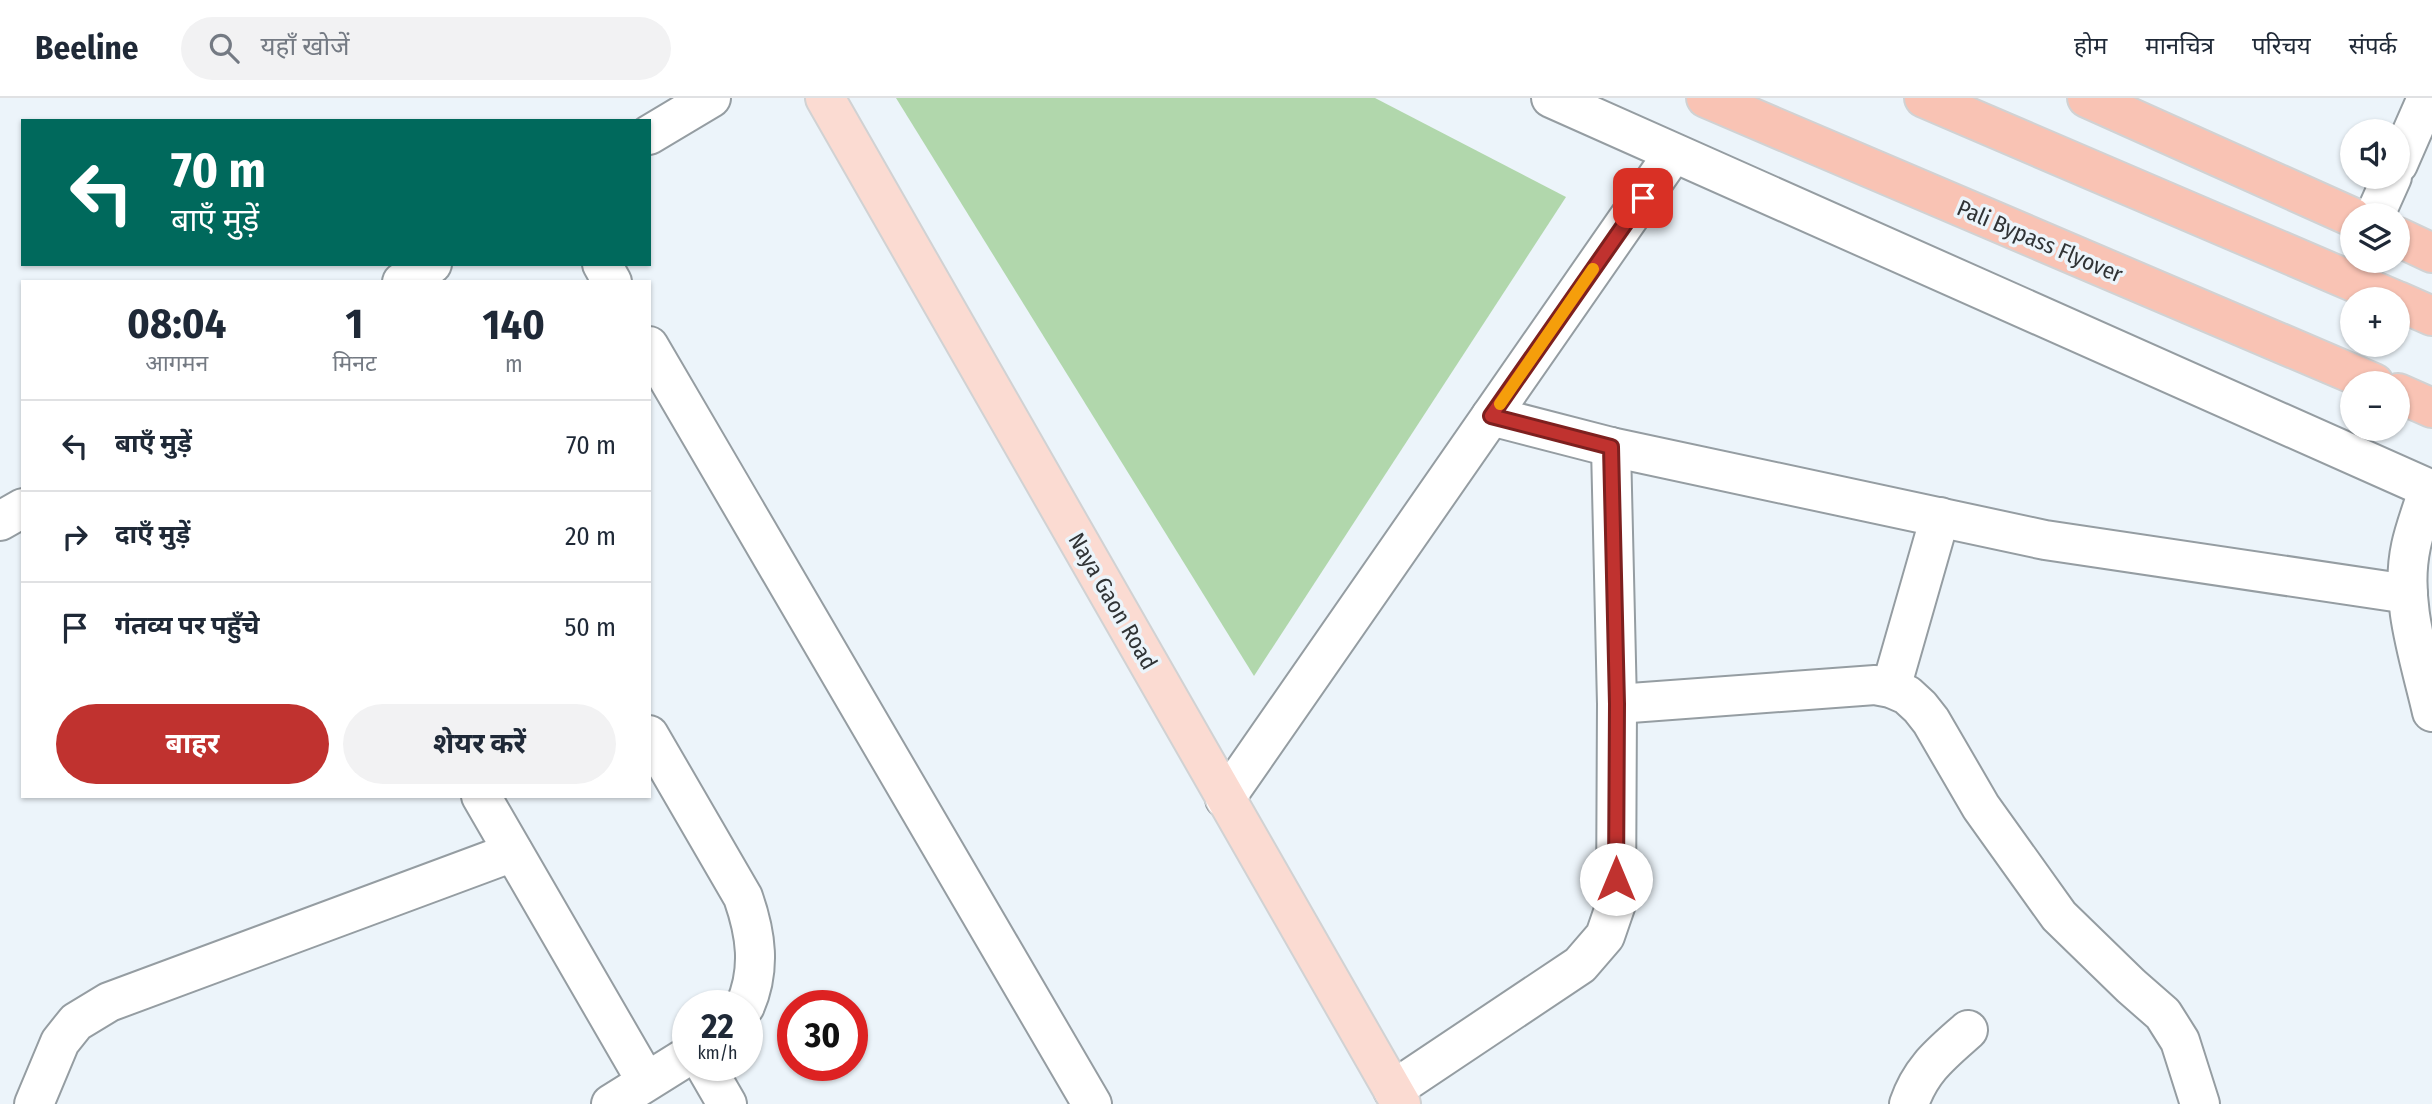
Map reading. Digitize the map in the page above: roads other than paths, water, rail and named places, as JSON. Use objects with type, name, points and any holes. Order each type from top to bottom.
[{"type":"highway","name":"Pali Bypass Flyover","points":[[1706,98],[2346,371]]},
{"type":"highway","points":[[1924,98],[2365,287]]},
{"type":"highway","points":[[2087,98],[2340,212]]},
{"type":"highway","points":[[2410,243],[2432,253]]},
{"type":"highway","points":[[2410,306],[2432,316]]},
{"type":"highway","points":[[2410,398],[2432,408]]},
{"type":"main road","name":"Naya Gaon Road","points":[[825,98],[1397,1097]]},
{"type":"street","points":[[651,134],[711,98]]},
{"type":"street","points":[[1550,98],[2430,490],[2411,546],[2408,594],[2432,712]]},
{"type":"street","points":[[2410,137],[2427,98]]},
{"type":"street","points":[[1226,799],[1673,154]]},
{"type":"street","points":[[405,280],[429,266]]},
{"type":"street","points":[[651,348],[1092,1104]]},
{"type":"street","points":[[1491,416],[1611,447],[2045,540],[2408,594]]},
{"type":"street","points":[[1397,1097],[1580,965],[1605,936],[1616,904],[1617,704],[1611,447]]},
{"type":"street","points":[[0,521],[21,509]]},
{"type":"street","points":[[1891,688],[1940,517]]},
{"type":"street","points":[[1617,704],[1841,686],[1875,685],[1907,695],[1931,721],[1981,807],[2059,916],[2163,1014],[2180,1041],[2200,1104]]},
{"type":"street","points":[[651,738],[743,897],[753,926],[756,959],[752,990]]},
{"type":"street","points":[[482,798],[646,1081]]},
{"type":"street","points":[[34,1104],[60,1042],[76,1021],[109,1002],[513,852]]},
{"type":"street","points":[[1909,1104],[1930,1064],[1968,1030]]},
{"type":"street","points":[[611,1104],[672,1066]]},
{"type":"street","points":[[714,1081],[727,1104]]}]
